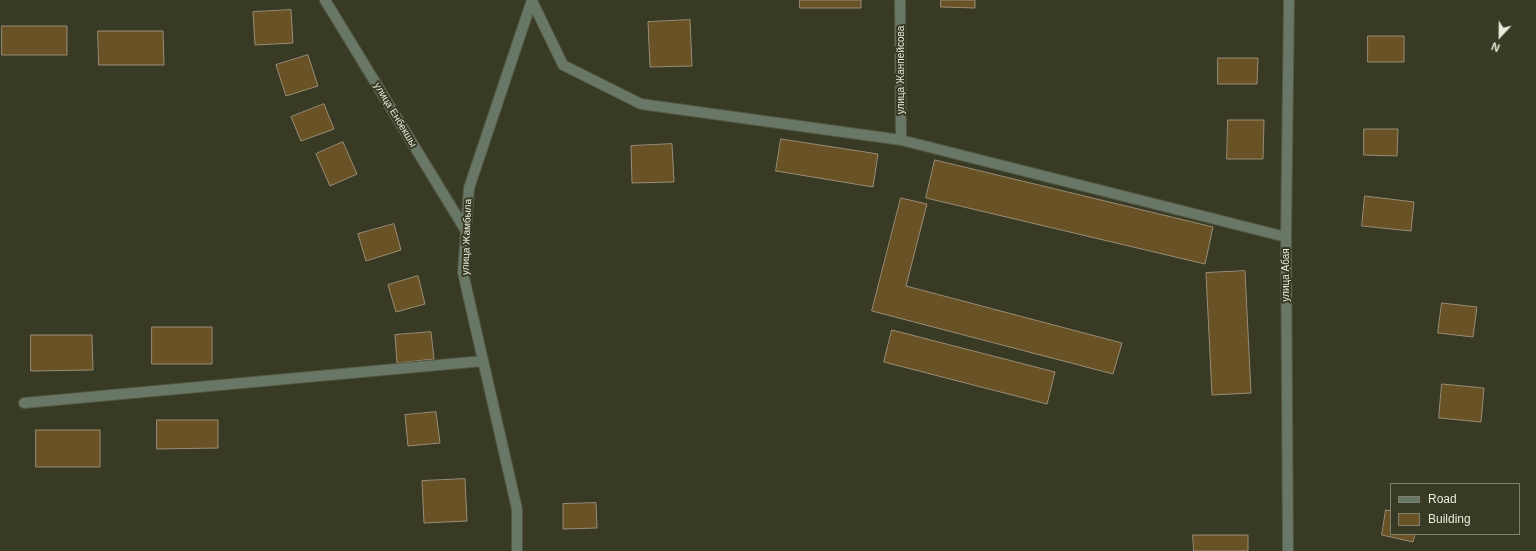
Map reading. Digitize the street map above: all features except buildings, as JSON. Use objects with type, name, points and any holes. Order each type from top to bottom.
[{"type":"street","name":"улица Енбекшы","points":[[325,0],[466,231]]},
{"type":"street","name":"улица Жанпейсова","points":[[900,0],[901,140]]},
{"type":"street","name":"улица Абая","points":[[1288,551],[1286,237],[1289,0]]},
{"type":"street","name":"улица Жамбыла","points":[[517,551],[517,509],[463,273],[469,188],[532,1]]},
{"type":"street","points":[[532,1],[563,65],[641,104],[901,140],[1286,237]]},
{"type":"street","points":[[24,403],[483,361]]}]
